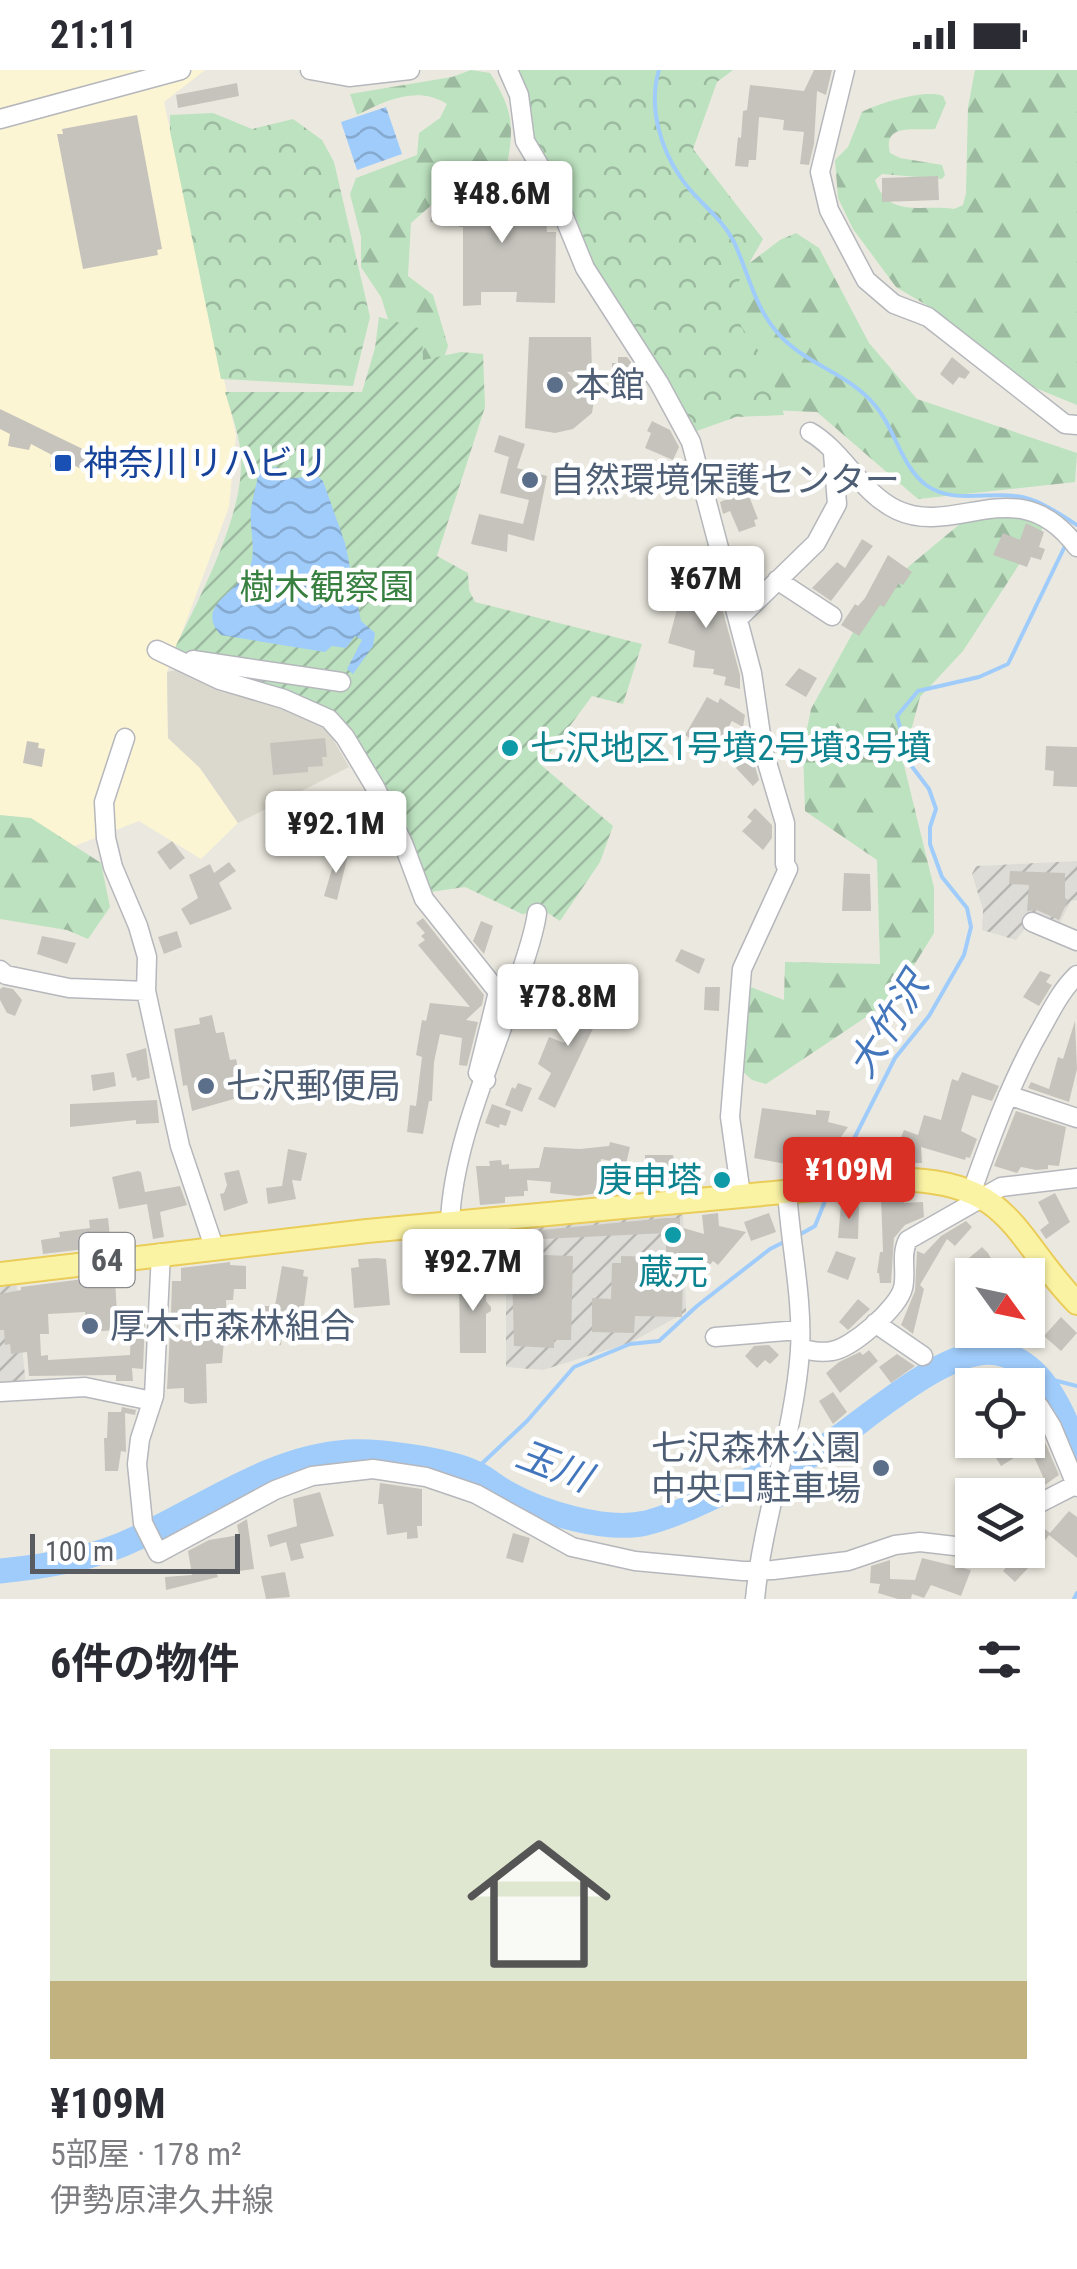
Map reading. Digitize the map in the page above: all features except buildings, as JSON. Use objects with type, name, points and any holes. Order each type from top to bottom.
[{"type":"main road","name":"64","points":[[0,1274],[214,1247],[786,1190],[912,1180],[946,1182],[978,1194]]},
{"type":"main road","points":[[978,1194],[1010,1220],[1077,1303]]},
{"type":"street","points":[[0,119],[181,70]]},
{"type":"street","points":[[310,70],[349,78],[410,70]]},
{"type":"street","points":[[508,70],[519,95],[525,141],[550,185],[585,268],[673,406],[691,442],[752,673],[764,748],[785,823],[788,869],[742,969],[730,1116],[741,1195]]},
{"type":"street","points":[[845,70],[820,172],[829,210],[866,280],[894,304],[928,316],[1065,424],[1077,426]]},
{"type":"street","points":[[810,432],[824,440],[858,479],[896,510],[942,516],[994,508],[1026,510],[1065,530],[1077,547]]},
{"type":"street","points":[[738,619],[816,543],[837,504],[833,452]]},
{"type":"street","points":[[778,580],[832,616]]},
{"type":"street","points":[[158,650],[220,680],[312,710],[329,719],[345,737],[403,843],[424,899],[498,992],[479,1060],[478,1074],[486,1080]]},
{"type":"street","points":[[178,658],[340,682]]},
{"type":"street","points":[[124,738],[109,779],[103,816],[113,867],[138,926],[146,957],[146,992],[180,1146],[214,1247]]},
{"type":"street","points":[[450,1222],[458,1169],[537,913]]},
{"type":"street","points":[[1032,922],[1077,942]]},
{"type":"street","points":[[0,970],[6,975],[70,988],[146,992]]},
{"type":"street","points":[[978,1194],[988,1140],[1008,1095],[1046,1021],[1077,975]]},
{"type":"street","points":[[1008,1095],[1077,1118]]},
{"type":"street","points":[[716,1337],[800,1339],[834,1351],[875,1323],[903,1289],[904,1247],[908,1240],[978,1194],[1002,1187],[1077,1178]]},
{"type":"street","points":[[755,1599],[787,1432],[800,1339],[786,1190]]},
{"type":"street","points":[[161,1253],[152,1401],[136,1464],[144,1523],[158,1553],[265,1494],[312,1476],[373,1469],[426,1478],[476,1494],[572,1547],[650,1563],[758,1569],[848,1561],[907,1544],[955,1547]]},
{"type":"street","points":[[875,1323],[924,1356]]},
{"type":"street","points":[[0,1392],[85,1388],[152,1401]]},
{"type":"street","points":[[1045,1416],[1076,1485],[1045,1500]]},
{"type":"shaded area","points":[[0,70],[205,70],[164,102],[236,435],[229,507],[167,672],[168,738],[200,768],[238,823],[201,859],[139,821],[0,875]]},
{"type":"shaded area","points":[[190,667],[302,712],[327,729],[349,767],[238,823],[200,768],[168,738],[167,672]]},
{"type":"shaded area","points":[[1077,861],[1077,900],[1071,901],[1058,927],[1027,926],[1016,940],[982,930],[983,910],[972,874],[976,866]]},
{"type":"shaded area","points":[[683,1210],[686,1312],[630,1343],[543,1370],[506,1367],[506,1226]]},
{"type":"shaded area","points":[[16,1280],[26,1387],[0,1388],[0,1283]]},
{"type":"green space","points":[[471,70],[490,73],[508,109],[511,141],[506,169],[459,181],[411,223],[408,276],[433,295],[448,346],[443,361],[366,412],[397,347],[381,297],[361,267],[361,237],[350,194],[356,178],[417,155],[419,133],[440,118],[447,104],[413,95],[390,100],[357,115],[350,94],[452,77]]},
{"type":"green space","points":[[513,70],[733,70],[717,82],[693,149],[763,239],[739,281],[741,326],[767,363],[784,415],[736,417],[691,433],[586,265],[528,137]]},
{"type":"green space","points":[[975,70],[1077,70],[1077,405],[1033,387],[933,309],[896,287],[853,229],[838,198],[835,160],[848,147],[862,112],[902,98],[935,94],[943,96],[946,103],[935,129],[896,132],[889,143],[890,153],[942,165],[945,175],[942,179],[882,174],[875,180],[888,200],[897,205],[954,209],[963,205],[968,107]]},
{"type":"green space","points":[[213,113],[252,129],[293,119],[322,140],[334,162],[370,317],[353,386],[221,379],[170,131],[170,115]]},
{"type":"green space","points":[[796,233],[819,248],[869,343],[917,399],[1077,453],[1075,482],[918,499],[817,412],[714,408],[714,290],[780,240]]},
{"type":"green space","name":"樹木観察園","points":[[379,317],[422,329],[423,360],[461,352],[483,354],[485,407],[437,556],[468,573],[469,590],[475,602],[642,644],[623,704],[592,696],[541,765],[613,826],[600,862],[560,921],[545,911],[522,914],[465,887],[430,892],[345,723],[226,677],[175,648],[228,531],[240,482],[239,443],[225,392],[362,392]]},
{"type":"green space","points":[[1042,502],[1046,523],[963,651],[920,697],[903,761],[934,888],[934,933],[893,999],[766,1084],[752,1080],[740,1069],[748,986],[784,1000],[785,962],[880,964],[877,860],[805,811],[803,749],[811,709],[857,625],[901,573],[967,518]]},
{"type":"green space","points":[[0,815],[31,818],[101,863],[110,907],[88,939],[67,930],[0,919]]},
{"type":"water","points":[[386,107],[402,154],[357,170],[341,122]]},
{"type":"water","points":[[277,467],[283,479],[317,476],[323,481],[345,543],[361,621],[375,633],[373,646],[353,674],[347,669],[362,640],[355,636],[346,648],[332,646],[325,652],[221,635],[214,625],[215,608],[251,565],[251,509],[259,470]]},
{"type":"waterway","points":[[659,70],[656,112],[667,154],[687,186],[729,233],[757,299],[776,331],[873,403],[910,467],[926,485],[958,496],[1023,497],[1077,525]]},
{"type":"waterway","name":"大竹沢","points":[[834,1178],[895,1058],[929,1016],[964,955],[971,927],[967,908],[942,877],[930,844],[936,809],[929,789],[910,764],[897,716],[918,691],[979,677],[1008,664],[1065,546]]},
{"type":"waterway","name":"大竹沢","points":[[799,1235],[815,1226],[827,1196]]},
{"type":"waterway","name":"大竹沢","points":[[473,1472],[527,1421],[574,1367],[630,1344],[659,1341],[697,1306],[786,1241]]},
{"type":"waterway","name":"玉川","points":[[0,1571],[54,1564],[105,1551],[266,1473],[320,1456],[348,1452],[413,1457],[463,1468],[521,1500],[575,1519],[612,1525],[646,1523],[814,1454],[902,1390],[953,1361],[976,1354],[997,1353],[1027,1366],[1057,1404],[1077,1447]]},
{"type":"waterway","points":[[1045,1378],[1077,1386]]},
{"type":"waterway","points":[[1074,1599],[1077,1593]]},
{"type":"place","name":"本館","points":[[555,385]]},
{"type":"place","name":"神奈川リハビリ","points":[[63,463]]},
{"type":"place","name":"自然環境保護センター","points":[[530,480]]},
{"type":"place","name":"七沢地区1号墳2号墳3号墳","points":[[510,748]]},
{"type":"place","name":"七沢郵便局","points":[[206,1086]]},
{"type":"place","name":"庚申塔","points":[[722,1180]]},
{"type":"place","name":"蔵元","points":[[673,1235]]},
{"type":"place","name":"厚木市森林組合","points":[[90,1326]]},
{"type":"place","name":"七沢森林公園 中央口駐車場","points":[[881,1468]]}]
